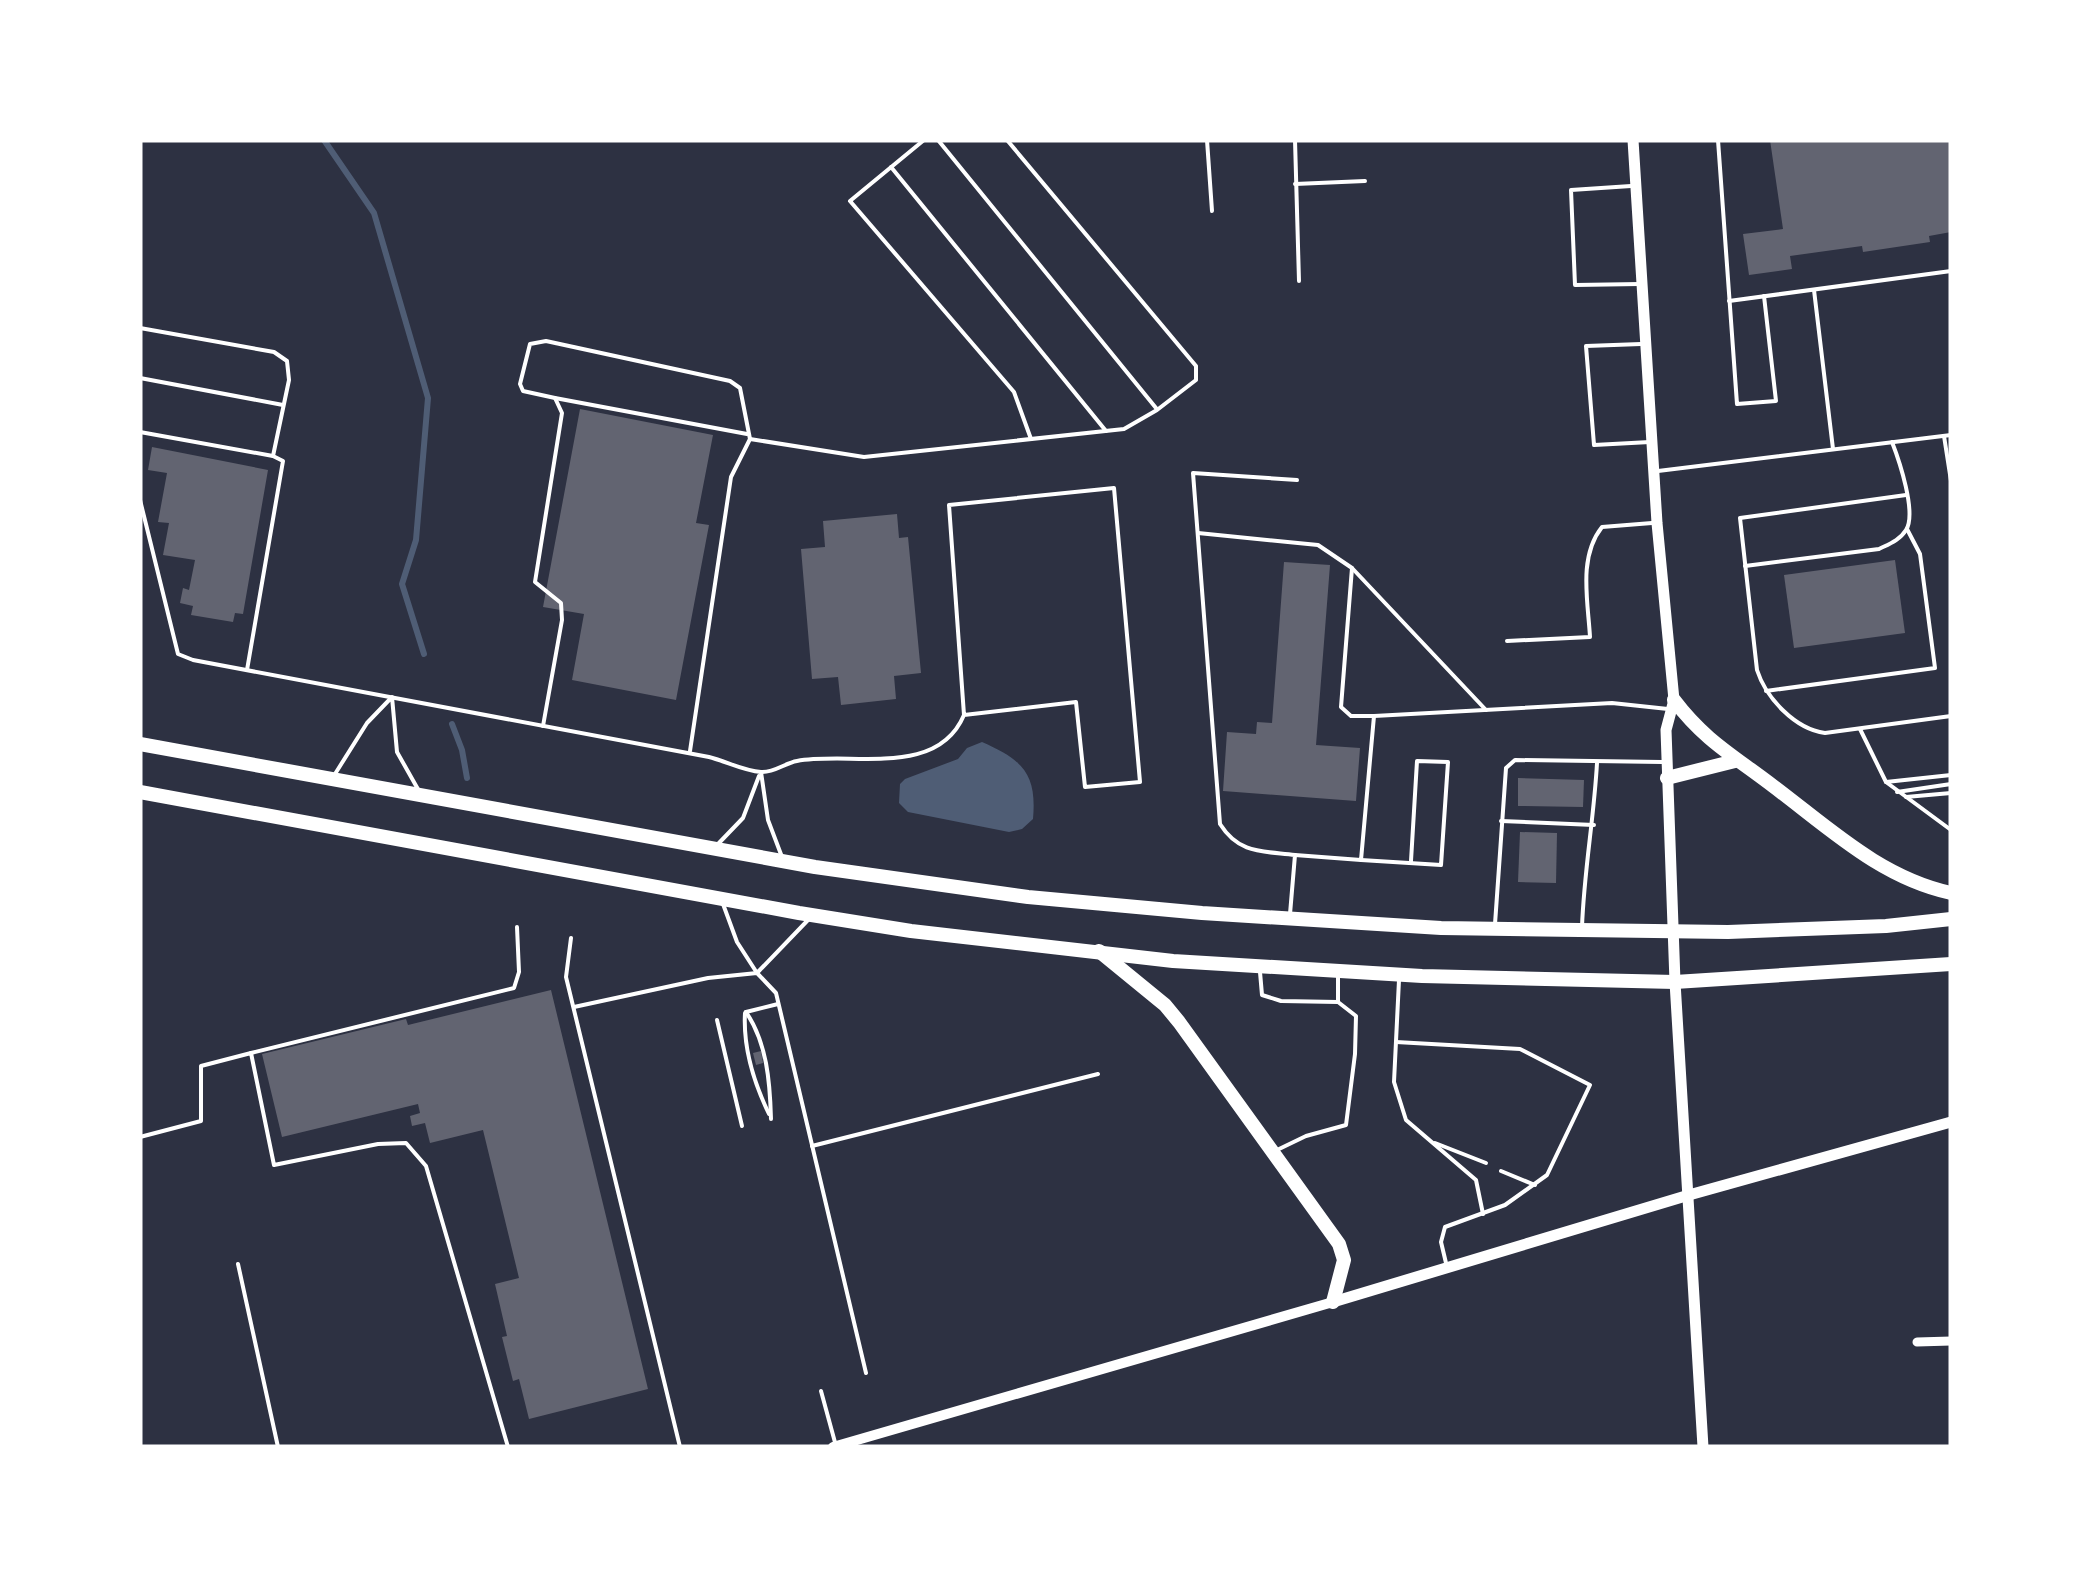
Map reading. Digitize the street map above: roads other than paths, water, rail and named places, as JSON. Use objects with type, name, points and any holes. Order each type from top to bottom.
[{"type":"highway","points":[[1672,705],[1735,761],[1894,875],[1951,894]]},
{"type":"highway","points":[[140,742],[784,862],[1028,896],[1290,919],[1495,929],[1672,932],[1886,926],[1951,920]]},
{"type":"highway","points":[[1667,778],[1735,761]]},
{"type":"highway","points":[[140,792],[813,915],[911,931],[1173,962],[1399,975],[1674,982],[1951,964]]},
{"type":"highway","points":[[1098,951],[1164,1005],[1339,1244],[1344,1260],[1334,1302]]},
{"type":"main road","points":[[1633,140],[1672,705],[1666,730],[1674,982],[1703,1447]]},
{"type":"main road","points":[[1334,1302],[1951,1122]]},
{"type":"street","points":[[834,1446],[1334,1302]]},
{"type":"street","points":[[1917,1342],[1951,1340]]},
{"type":"lane","points":[[924,140],[850,201],[1014,392],[1030,439]]},
{"type":"lane","points":[[938,140],[1157,410]]},
{"type":"lane","points":[[690,753],[731,477],[749,437],[740,388],[730,381],[546,341],[530,344],[520,384],[523,392],[749,437],[864,457],[1124,428],[1157,410],[1196,380],[1196,366],[1007,140]]},
{"type":"lane","points":[[1207,140],[1212,210]]},
{"type":"lane","points":[[1295,140],[1299,281]]},
{"type":"lane","points":[[1718,140],[1737,404],[1776,402],[1764,296]]},
{"type":"lane","points":[[891,168],[1106,430]]},
{"type":"lane","points":[[1295,184],[1364,181]]},
{"type":"lane","points":[[1636,185],[1571,190],[1575,285],[1642,284]]},
{"type":"lane","points":[[1729,301],[1951,271]]},
{"type":"lane","points":[[1814,290],[1833,450]]},
{"type":"lane","points":[[140,328],[274,352],[287,361],[290,380],[273,456]]},
{"type":"lane","points":[[1646,344],[1586,346],[1594,444],[1652,442]]},
{"type":"lane","points":[[140,378],[284,405]]},
{"type":"lane","points":[[543,726],[562,620],[561,603],[535,582],[562,413],[554,398]]},
{"type":"lane","points":[[140,432],[284,461],[247,670]]},
{"type":"lane","points":[[1654,472],[1948,435],[1951,480]]},
{"type":"lane","points":[[1745,566],[1879,549],[1894,542],[1907,530],[1910,520],[1902,468],[1892,442]]},
{"type":"lane","points":[[1297,480],[1193,473],[1220,824],[1231,841],[1248,849],[1441,865],[1448,762],[1417,761],[1411,861]]},
{"type":"lane","points":[[140,500],[178,654],[690,753],[761,772],[797,761],[880,760],[916,754],[956,734],[964,715],[949,505],[1114,488],[1140,782],[1086,788],[1076,702],[964,715]]},
{"type":"lane","points":[[1906,495],[1740,518],[1757,670],[1766,691],[1810,731],[1825,733],[1951,716]]},
{"type":"lane","points":[[1507,640],[1590,638],[1586,565],[1592,539],[1602,527],[1657,523]]},
{"type":"lane","points":[[1766,691],[1935,668],[1920,554],[1907,530]]},
{"type":"lane","points":[[1198,532],[1318,545],[1352,568],[1488,711]]},
{"type":"lane","points":[[1352,568],[1341,706],[1351,716],[1612,703],[1672,705]]},
{"type":"lane","points":[[332,779],[367,723],[392,698]]},
{"type":"lane","points":[[392,698],[398,752],[422,795]]},
{"type":"lane","points":[[1361,860],[1374,716]]},
{"type":"lane","points":[[1860,728],[1886,782],[1951,830]]},
{"type":"lane","points":[[1495,929],[1506,768],[1515,760],[1667,762]]},
{"type":"lane","points":[[1582,931],[1584,869],[1594,825],[1597,762]]},
{"type":"lane","points":[[714,848],[743,818],[761,772]]},
{"type":"lane","points":[[761,772],[768,820],[784,862]]},
{"type":"lane","points":[[1886,782],[1951,775]]},
{"type":"lane","points":[[1896,792],[1951,784]]},
{"type":"lane","points":[[1902,797],[1951,793]]},
{"type":"lane","points":[[1501,821],[1594,825]]},
{"type":"lane","points":[[1290,919],[1295,855]]},
{"type":"lane","points":[[722,900],[737,942],[756,972],[776,993],[866,1373]]},
{"type":"lane","points":[[574,1007],[708,978],[756,972],[813,915]]},
{"type":"lane","points":[[140,1138],[201,1120],[201,1066],[514,988],[519,972],[517,927]]},
{"type":"lane","points":[[571,938],[566,977],[680,1447]]},
{"type":"lane","points":[[1260,967],[1262,995],[1281,1001],[1338,1002],[1356,1016],[1346,1126],[1306,1136],[1273,1152]]},
{"type":"lane","points":[[1338,972],[1338,1002]]},
{"type":"lane","points":[[1399,975],[1394,1082],[1406,1120],[1476,1180],[1483,1214]]},
{"type":"lane","points":[[746,1012],[778,1004]]},
{"type":"lane","points":[[746,1012],[757,1028],[770,1085],[771,1118],[750,1060],[744,1030],[746,1012]]},
{"type":"lane","points":[[718,1020],[742,1126]]},
{"type":"lane","points":[[1396,1042],[1520,1049],[1590,1084],[1547,1176],[1505,1205],[1446,1227],[1442,1242],[1447,1269]]},
{"type":"lane","points":[[251,1054],[274,1166],[378,1144],[406,1143],[426,1166],[508,1447]]},
{"type":"lane","points":[[812,1146],[1098,1074]]},
{"type":"lane","points":[[1430,1142],[1486,1163]]},
{"type":"lane","points":[[1502,1170],[1535,1185]]},
{"type":"lane","points":[[238,1264],[278,1447]]},
{"type":"lane","points":[[821,1391],[834,1446]]},
{"type":"water","points":[[982,742],[1017,762],[1029,780],[1033,819],[1022,829],[1009,832],[908,812],[899,803],[900,784],[905,779],[958,759],[967,748]]},
{"type":"waterway","points":[[324,140],[374,213],[428,398],[416,540],[402,584],[424,654]]},
{"type":"waterway","points":[[452,724],[467,778]]}]
